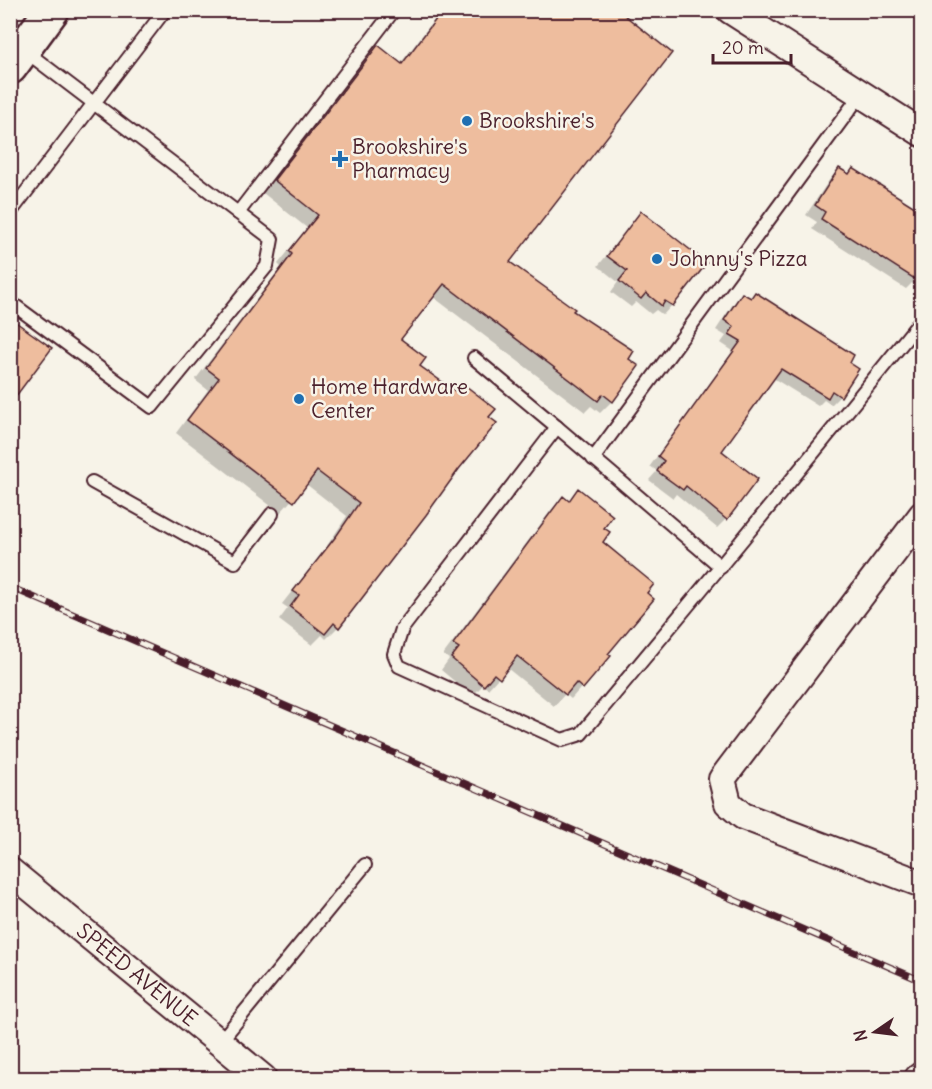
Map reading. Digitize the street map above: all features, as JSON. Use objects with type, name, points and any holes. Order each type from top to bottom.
[{"type":"main road","points":[[17,58],[45,13]]},
{"type":"street","points":[[730,10],[921,133]]},
{"type":"street","points":[[921,515],[722,779],[728,803],[743,816],[921,885]]},
{"type":"street","name":"SPEED AVENUE","points":[[10,871],[263,1078]]},
{"type":"street","points":[[918,1078],[921,1075]]},
{"type":"lane","points":[[10,213],[165,10]]},
{"type":"lane","points":[[238,213],[393,10]]},
{"type":"lane","points":[[10,302],[152,407],[267,266],[272,239],[95,102],[17,58]]},
{"type":"lane","points":[[593,459],[861,94]]},
{"type":"lane","points":[[557,427],[402,629],[394,654],[399,666],[562,740],[580,734],[721,567],[921,319]]},
{"type":"lane","points":[[474,358],[721,567]]},
{"type":"lane","points":[[92,482],[235,562],[272,514]]},
{"type":"lane","points":[[219,1043],[365,865]]},
{"type":"building","points":[[443,10],[618,10],[672,53],[510,262],[575,309],[573,311],[634,351],[629,359],[639,366],[613,402],[603,394],[598,401],[444,284],[401,339],[426,358],[420,366],[455,391],[462,383],[496,409],[489,417],[497,423],[459,469],[339,628],[334,623],[325,634],[290,607],[299,595],[293,591],[359,503],[317,471],[294,502],[187,420],[219,378],[206,368],[292,254],[289,251],[318,215],[274,180],[378,45],[402,64]]},
{"type":"building","points":[[839,168],[849,174],[853,168],[921,211],[921,283],[821,219],[825,212],[815,205]]},
{"type":"building","name":"Johnny's Pizza","points":[[641,211],[707,263],[673,306],[665,301],[662,306],[646,293],[641,299],[619,281],[627,271],[607,256]]},
{"type":"building","points":[[755,292],[854,355],[850,363],[859,369],[841,397],[832,391],[828,398],[781,369],[722,451],[758,479],[727,520],[686,486],[683,490],[657,471],[664,461],[658,456],[741,341],[729,334],[734,327],[724,320],[742,293],[751,298]]},
{"type":"building","points":[[10,318],[52,348],[10,404]]},
{"type":"building","points":[[578,488],[613,516],[604,528],[610,532],[603,542],[654,584],[647,593],[654,599],[608,654],[611,656],[583,689],[576,683],[566,695],[517,656],[500,679],[494,674],[484,686],[451,658],[459,648],[453,644],[563,496],[569,501]]},
{"type":"railway","points":[[10,587],[922,981]]},
{"type":"place","name":"Brookshire's","points":[[467,121]]},
{"type":"place","name":"Brookshire's Pharmacy","points":[[340,159]]},
{"type":"place","name":"Johnny's Pizza","points":[[657,259]]},
{"type":"place","name":"Home Hardware Center","points":[[299,399]]}]
